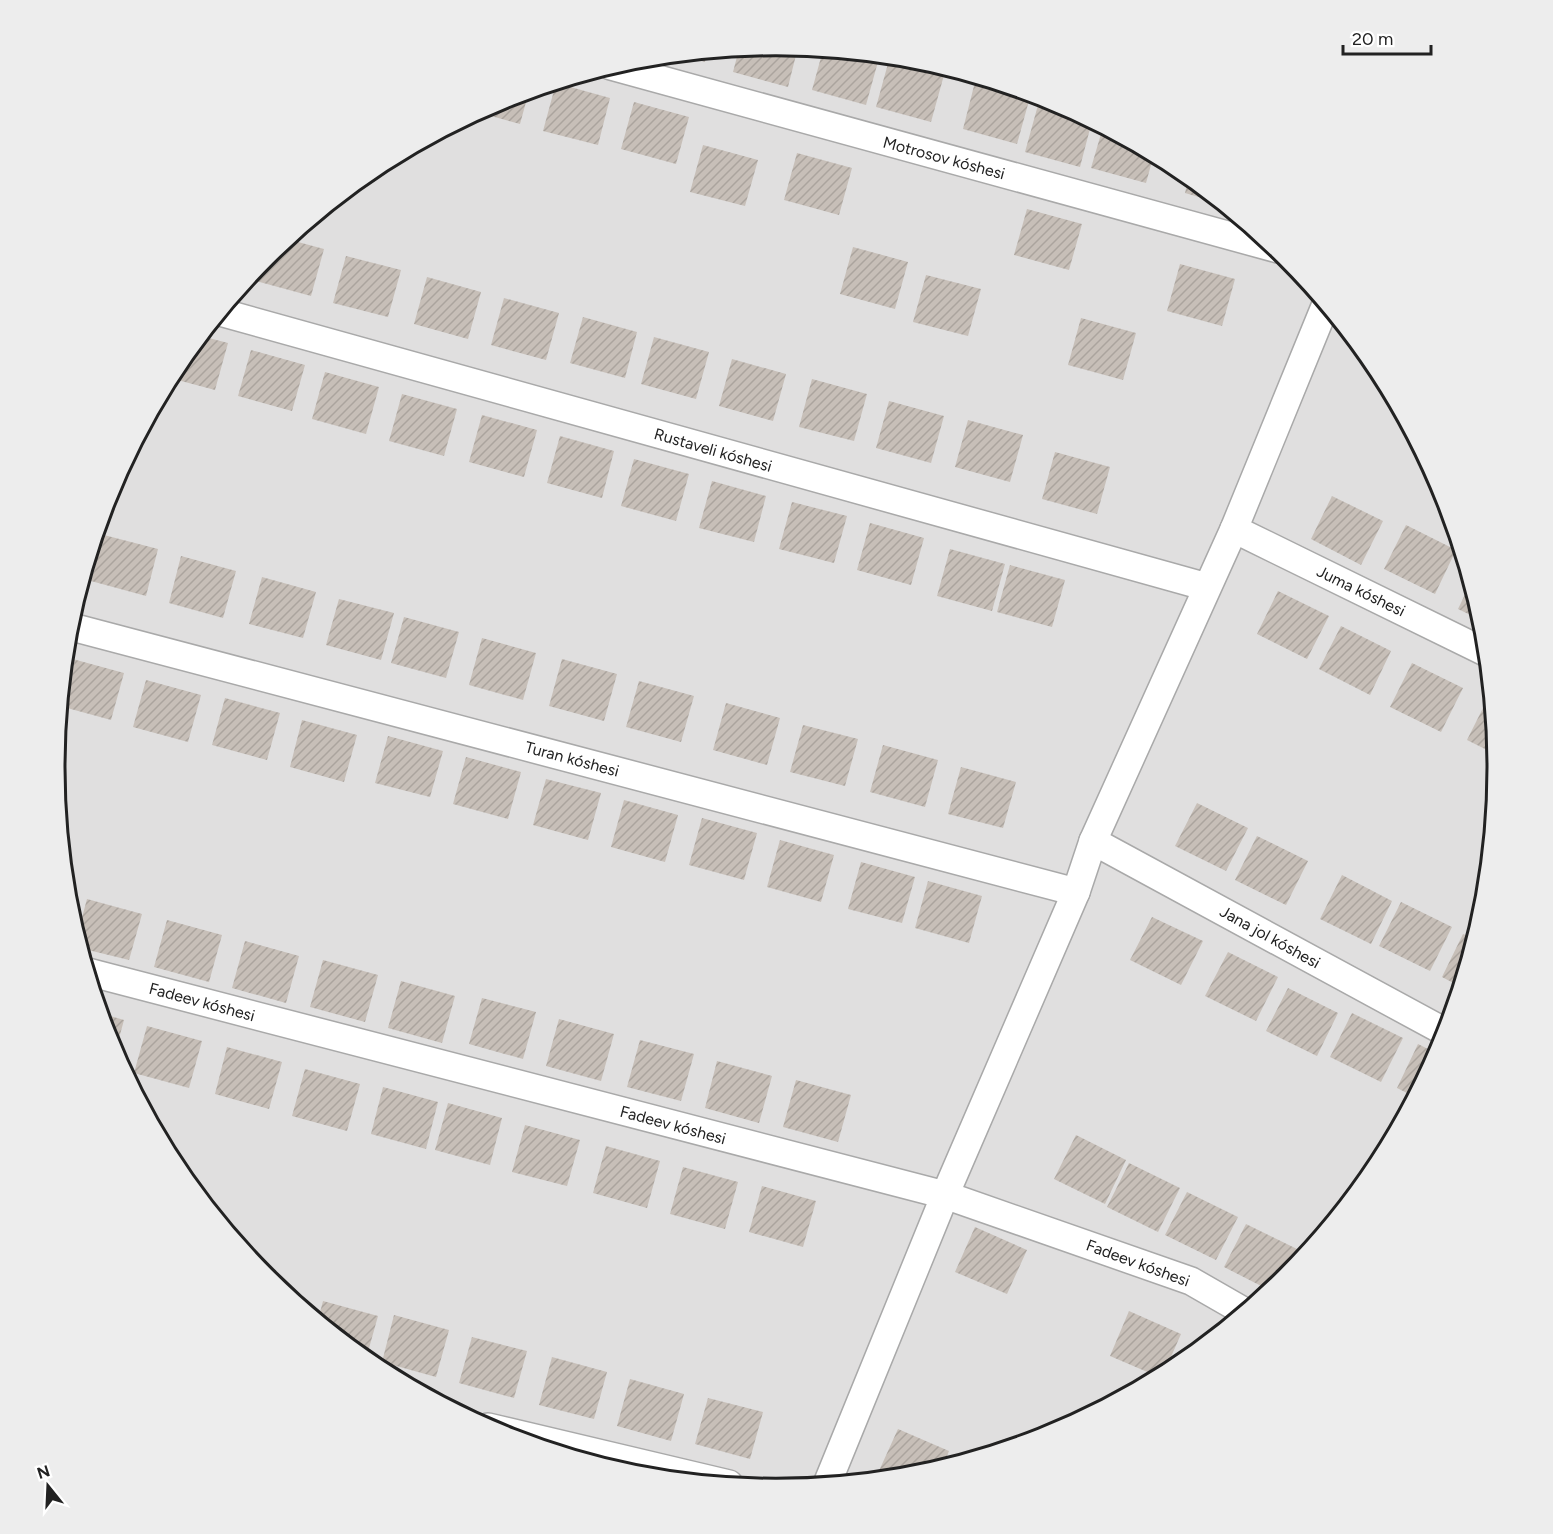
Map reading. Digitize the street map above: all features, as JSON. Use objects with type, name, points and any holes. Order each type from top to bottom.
[{"type":"street","name":"Motrosov kóshesi","points":[[629,71],[1258,244]]},
{"type":"street","points":[[830,1476],[945,1195],[1076,892],[1093,841],[1234,529],[1323,312]]},
{"type":"street","name":"Rustaveli kóshesi","points":[[228,314],[1207,587]]},
{"type":"street","name":"Juma kóshesi","points":[[1234,529],[1478,648]]},
{"type":"street","name":"Turan kóshesi","points":[[79,629],[1076,892]]},
{"type":"street","name":"Jana jol kóshesi","points":[[1093,841],[1438,1028]]},
{"type":"street","name":"Fadeev kóshesi","points":[[96,974],[945,1195],[1191,1281],[1238,1308]]},
{"type":"street","points":[[551,1442],[668,1470]]},
{"type":"shaded area","points":[[730,57],[823,57],[869,62],[915,69],[1005,93],[1091,129],[1132,151],[1172,175],[1246,232],[1280,264],[1341,334],[1393,411],[1415,452],[1434,495],[1464,583],[1482,674],[1486,720],[1488,767],[1482,860],[1464,951],[1450,996],[1415,1082],[1393,1123],[1341,1200],[1311,1236],[1246,1302],[1210,1331],[1172,1359],[1091,1405],[1005,1441],[961,1454],[915,1465],[823,1477],[730,1477],[684,1472],[638,1465],[548,1441],[462,1405],[421,1383],[381,1359],[307,1302],[273,1270],[212,1200],[160,1123],[138,1082],[119,1039],[89,951],[71,860],[67,814],[65,767],[71,674],[89,583],[103,538],[138,452],[160,411],[212,334],[242,298],[307,232],[343,203],[381,175],[462,129],[548,93],[592,80],[638,69]]},
{"type":"building","points":[[796,56],[788,87],[733,72],[737,57]]},
{"type":"building","points":[[821,57],[878,63],[866,105],[812,90]]},
{"type":"building","points":[[888,65],[944,76],[931,122],[876,107]]},
{"type":"building","points":[[974,84],[1029,102],[1017,144],[963,129]]},
{"type":"building","points":[[569,87],[610,98],[598,145],[543,131],[554,91]]},
{"type":"building","points":[[526,101],[520,124],[491,116]]},
{"type":"building","points":[[634,102],[689,117],[676,164],[621,149]]},
{"type":"building","points":[[1038,106],[1090,129],[1080,167],[1025,152]]},
{"type":"building","points":[[1101,134],[1152,163],[1146,183],[1091,168]]},
{"type":"building","points":[[703,145],[758,160],[745,206],[690,192]]},
{"type":"building","points":[[797,153],[852,168],[839,215],[784,200]]},
{"type":"building","points":[[1187,186],[1204,198],[1185,193]]},
{"type":"building","points":[[1027,209],[1082,224],[1069,270],[1014,255]]},
{"type":"building","points":[[297,242],[324,249],[311,296],[257,281]]},
{"type":"building","points":[[853,247],[908,262],[895,309],[840,294]]},
{"type":"building","points":[[346,256],[401,270],[388,317],[333,303]]},
{"type":"building","points":[[1180,264],[1235,279],[1222,326],[1167,311]]},
{"type":"building","points":[[926,275],[981,289],[968,336],[913,322]]},
{"type":"building","points":[[427,277],[481,292],[468,339],[414,324]]},
{"type":"building","points":[[504,298],[559,313],[546,360],[491,345]]},
{"type":"building","points":[[583,317],[637,332],[625,378],[570,363]]},
{"type":"building","points":[[1081,318],[1136,333],[1123,380],[1068,365]]},
{"type":"building","points":[[654,337],[709,352],[696,399],[641,384]]},
{"type":"building","points":[[209,338],[228,343],[215,390],[180,381]]},
{"type":"building","points":[[251,350],[305,365],[292,411],[238,396]]},
{"type":"building","points":[[732,359],[786,374],[773,421],[719,406]]},
{"type":"building","points":[[325,372],[379,387],[366,434],[312,419]]},
{"type":"building","points":[[812,379],[867,394],[854,441],[799,427]]},
{"type":"building","points":[[402,394],[457,409],[444,456],[389,441]]},
{"type":"building","points":[[889,401],[944,416],[931,463],[876,448]]},
{"type":"building","points":[[482,415],[537,430],[524,477],[469,462]]},
{"type":"building","points":[[968,420],[1023,435],[1010,482],[955,467]]},
{"type":"building","points":[[560,436],[614,451],[602,498],[547,483]]},
{"type":"building","points":[[1055,452],[1110,467],[1097,514],[1042,499]]},
{"type":"building","points":[[634,459],[689,474],[676,521],[621,506]]},
{"type":"building","points":[[712,481],[766,496],[754,542],[699,528]]},
{"type":"building","points":[[1332,496],[1383,521],[1361,565],[1311,539]]},
{"type":"building","points":[[792,502],[847,516],[834,563],[779,549]]},
{"type":"building","points":[[870,523],[924,538],[911,585],[857,570]]},
{"type":"building","points":[[1406,525],[1453,549],[1455,553],[1435,594],[1384,569]]},
{"type":"building","points":[[104,535],[158,549],[146,596],[91,581]]},
{"type":"building","points":[[950,549],[1005,564],[992,611],[937,596]]},
{"type":"building","points":[[181,556],[236,571],[223,618],[169,603]]},
{"type":"building","points":[[1010,565],[1065,580],[1052,627],[997,612]]},
{"type":"building","points":[[262,577],[316,592],[303,638],[249,624]]},
{"type":"building","points":[[1278,591],[1329,616],[1307,659],[1257,634]]},
{"type":"building","points":[[1466,592],[1471,615],[1458,609]]},
{"type":"building","points":[[339,599],[394,613],[381,660],[326,645]]},
{"type":"building","points":[[404,617],[459,632],[446,678],[391,663]]},
{"type":"building","points":[[1341,626],[1391,651],[1370,695],[1319,669]]},
{"type":"building","points":[[482,638],[536,653],[523,700],[469,685]]},
{"type":"building","points":[[74,659],[124,673],[111,720],[68,708]]},
{"type":"building","points":[[562,659],[617,674],[604,721],[549,706]]},
{"type":"building","points":[[1412,663],[1463,688],[1441,732],[1390,707]]},
{"type":"building","points":[[146,680],[201,695],[188,742],[133,727]]},
{"type":"building","points":[[639,681],[694,696],[681,742],[626,727]]},
{"type":"building","points":[[225,698],[280,713],[267,760],[212,745]]},
{"type":"building","points":[[726,703],[780,718],[767,765],[713,750]]},
{"type":"building","points":[[1485,705],[1487,750],[1467,740]]},
{"type":"building","points":[[302,720],[357,735],[344,782],[290,767]]},
{"type":"building","points":[[803,725],[858,739],[845,786],[790,772]]},
{"type":"building","points":[[388,736],[443,751],[430,797],[375,783]]},
{"type":"building","points":[[883,745],[938,760],[925,807],[870,792]]},
{"type":"building","points":[[466,757],[521,772],[508,819],[453,804]]},
{"type":"building","points":[[961,767],[1016,782],[1003,828],[948,814]]},
{"type":"building","points":[[546,779],[601,793],[588,840],[533,825]]},
{"type":"building","points":[[624,800],[678,815],[665,862],[611,847]]},
{"type":"building","points":[[1197,803],[1248,828],[1226,871],[1175,846]]},
{"type":"building","points":[[702,818],[757,833],[744,880],[689,865]]},
{"type":"building","points":[[1257,836],[1308,861],[1286,905],[1235,880]]},
{"type":"building","points":[[780,840],[834,855],[821,902],[767,887]]},
{"type":"building","points":[[861,862],[915,877],[902,923],[848,909]]},
{"type":"building","points":[[1342,875],[1392,901],[1371,944],[1320,919]]},
{"type":"building","points":[[928,881],[982,896],[969,943],[915,928]]},
{"type":"building","points":[[87,899],[142,914],[129,960],[89,950],[82,918]]},
{"type":"building","points":[[1401,902],[1452,927],[1430,971],[1379,946]]},
{"type":"building","points":[[1152,917],[1203,941],[1181,985],[1130,960]]},
{"type":"building","points":[[167,920],[222,935],[209,982],[154,967]]},
{"type":"building","points":[[1463,934],[1467,936],[1454,983],[1442,977]]},
{"type":"building","points":[[245,941],[299,956],[286,1003],[232,988]]},
{"type":"building","points":[[1228,952],[1278,977],[1256,1021],[1205,996]]},
{"type":"building","points":[[323,960],[378,975],[365,1022],[310,1007]]},
{"type":"building","points":[[401,981],[455,996],[442,1043],[388,1028]]},
{"type":"building","points":[[1288,988],[1338,1013],[1317,1056],[1266,1031]]},
{"type":"building","points":[[482,998],[536,1012],[523,1059],[469,1044]]},
{"type":"building","points":[[1352,1013],[1403,1038],[1381,1082],[1330,1057]]},
{"type":"building","points":[[110,1016],[124,1020],[119,1039]]},
{"type":"building","points":[[559,1019],[614,1034],[601,1081],[546,1066]]},
{"type":"building","points":[[147,1026],[202,1041],[189,1088],[134,1073]]},
{"type":"building","points":[[640,1040],[694,1054],[681,1101],[627,1087]]},
{"type":"building","points":[[1418,1044],[1429,1050],[1409,1094],[1397,1088]]},
{"type":"building","points":[[227,1047],[282,1062],[269,1109],[215,1094]]},
{"type":"building","points":[[717,1061],[772,1076],[759,1123],[705,1108]]},
{"type":"building","points":[[305,1069],[360,1084],[347,1131],[292,1116]]},
{"type":"building","points":[[796,1080],[851,1095],[838,1142],[783,1127]]},
{"type":"building","points":[[383,1087],[438,1102],[426,1149],[371,1134]]},
{"type":"building","points":[[448,1103],[502,1118],[490,1165],[435,1150]]},
{"type":"building","points":[[525,1125],[580,1140],[567,1186],[512,1172]]},
{"type":"building","points":[[1076,1135],[1126,1160],[1105,1204],[1054,1179]]},
{"type":"building","points":[[606,1146],[660,1161],[647,1208],[593,1193]]},
{"type":"building","points":[[1129,1163],[1180,1188],[1158,1232],[1107,1207]]},
{"type":"building","points":[[683,1167],[738,1182],[725,1229],[670,1214]]},
{"type":"building","points":[[762,1186],[816,1201],[803,1247],[749,1232]]},
{"type":"building","points":[[1187,1192],[1238,1217],[1216,1260],[1165,1235]]},
{"type":"building","points":[[1246,1224],[1297,1249],[1262,1287],[1224,1267]]},
{"type":"building","points":[[975,1227],[1027,1250],[1007,1294],[955,1272]]},
{"type":"building","points":[[323,1301],[378,1316],[369,1350],[343,1331],[320,1312]]},
{"type":"building","points":[[1129,1311],[1181,1334],[1169,1361],[1149,1373],[1110,1356]]},
{"type":"building","points":[[394,1315],[449,1330],[436,1377],[389,1364],[383,1360]]},
{"type":"building","points":[[472,1337],[527,1351],[514,1398],[459,1383]]},
{"type":"building","points":[[552,1357],[607,1372],[594,1419],[539,1405]]},
{"type":"building","points":[[630,1379],[684,1394],[671,1441],[617,1426]]},
{"type":"building","points":[[708,1398],[763,1412],[750,1459],[695,1444]]},
{"type":"building","points":[[898,1429],[949,1451],[946,1458],[879,1470]]}]
